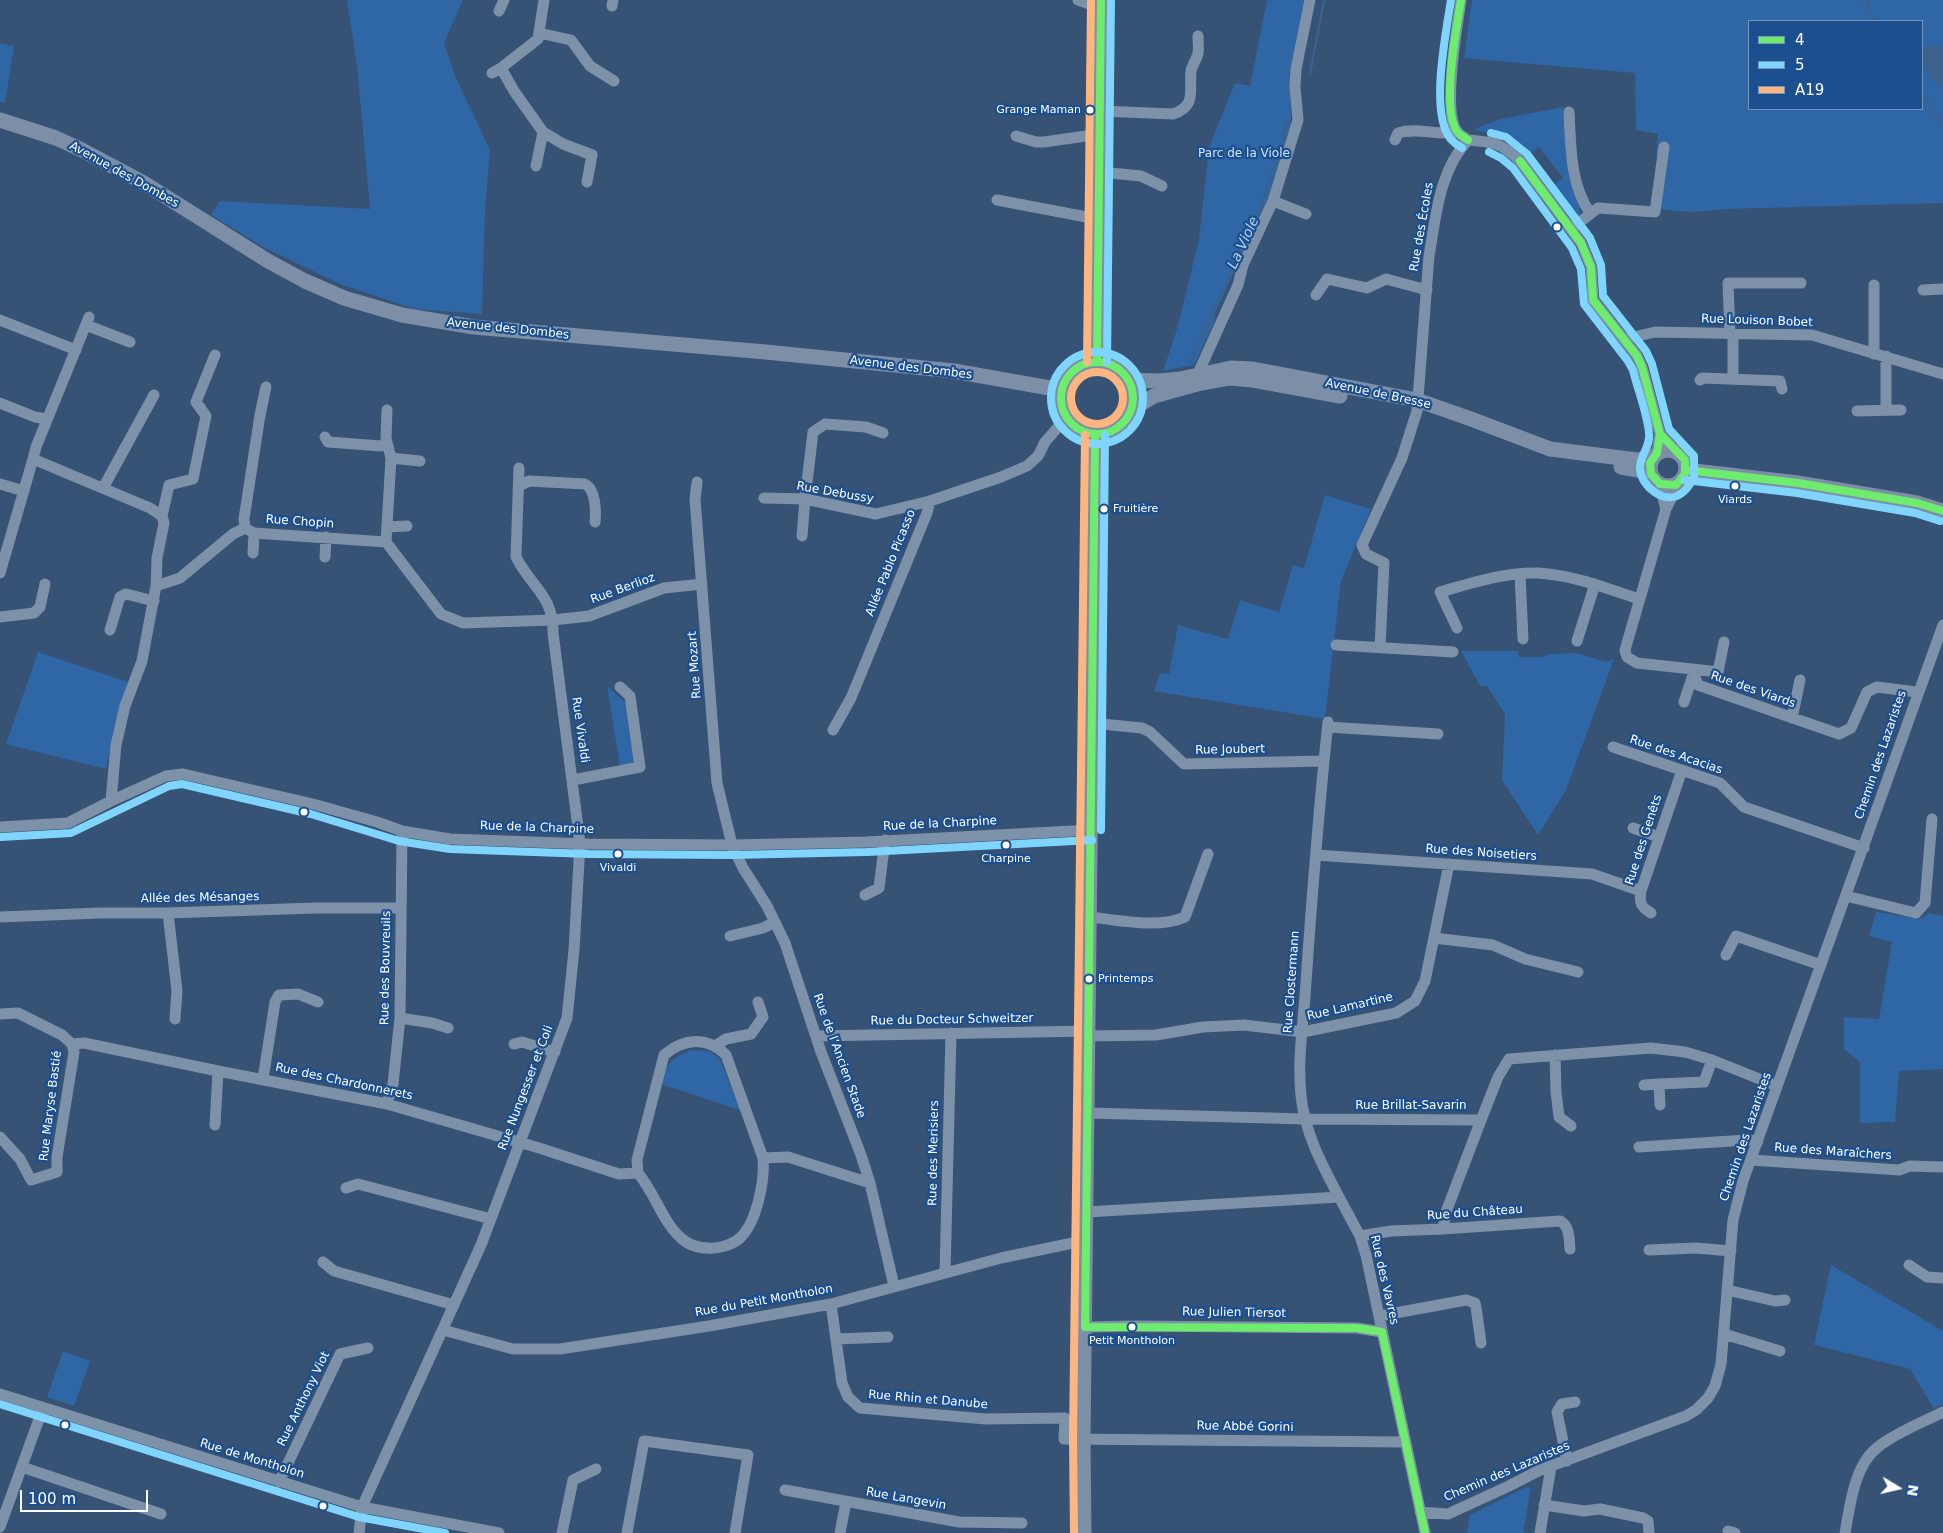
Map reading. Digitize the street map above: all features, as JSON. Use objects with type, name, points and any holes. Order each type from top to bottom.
[{"type":"main road","points":[[1097,362],[1097,219],[1100,172],[1101,4]]},
{"type":"main road","name":"Avenue des Dombes","points":[[0,120],[56,138],[82,150],[144,184],[268,262],[305,281],[344,298],[402,316],[474,327],[766,352],[954,371],[1062,390]]},
{"type":"main road","points":[[1097,362],[1115,367],[1129,380],[1132,390],[1132,409],[1122,425],[1105,434],[1095,435],[1079,430],[1066,418],[1060,400],[1062,390],[1071,373],[1087,363],[1097,362]]},
{"type":"main road","name":"Avenue de Bresse","points":[[1132,409],[1154,396],[1201,378]]},
{"type":"main road","name":"Avenue de Bresse","points":[[1129,380],[1154,381],[1201,378],[1253,380],[1417,406],[1514,446],[1550,456],[1654,467]]},
{"type":"main road","points":[[1084,1533],[1095,435]]},
{"type":"main road","points":[[1683,476],[1685,460],[1675,450],[1666,449],[1654,467],[1670,486],[1683,476],[1798,483],[1917,504],[1943,511]]},
{"type":"street","points":[[499,11],[504,0]]},
{"type":"street","points":[[544,0],[538,39],[497,70],[514,90],[543,132],[563,144],[592,155],[588,182]]},
{"type":"street","points":[[1078,0],[1101,4]]},
{"type":"street","points":[[1201,378],[1200,369],[1238,285],[1242,265],[1273,201],[1298,120],[1295,87],[1296,70],[1310,0]]},
{"type":"street","points":[[1461,0],[1450,88],[1452,117],[1458,132],[1468,140],[1494,143],[1510,152],[1520,162],[1581,243],[1590,267],[1593,300],[1625,339],[1637,356],[1642,368],[1660,434],[1654,467],[1666,509]]},
{"type":"street","points":[[538,33],[571,40],[590,66],[614,81]]},
{"type":"street","points":[[1100,111],[1173,114],[1182,111],[1187,107],[1191,97],[1192,70],[1198,53],[1198,36]]},
{"type":"street","points":[[1569,112],[1572,156],[1577,187],[1582,201],[1590,214]]},
{"type":"street","points":[[1395,140],[1398,133],[1409,129],[1448,134],[1458,132]]},
{"type":"street","points":[[536,166],[543,132]]},
{"type":"street","points":[[1016,136],[1036,142],[1044,142],[1100,134]]},
{"type":"street","name":"Rue des Écoles","points":[[1380,647],[1384,563],[1366,554],[1362,545],[1402,458],[1417,406],[1421,376],[1429,256],[1446,174],[1458,151],[1468,140]]},
{"type":"street","points":[[1571,230],[1598,208],[1655,212],[1664,147]]},
{"type":"street","points":[[1100,172],[1141,176],[1162,186]]},
{"type":"street","points":[[997,200],[1097,219]]},
{"type":"street","points":[[1273,201],[1306,214]]},
{"type":"street","points":[[1316,295],[1327,279],[1368,288],[1386,279],[1427,290]]},
{"type":"street","points":[[1733,379],[1728,283],[1801,283]]},
{"type":"street","points":[[1874,285],[1874,354]]},
{"type":"street","points":[[1923,290],[1943,289]]},
{"type":"street","points":[[0,320],[76,350]]},
{"type":"street","points":[[0,573],[32,459],[88,321],[130,342]]},
{"type":"street","name":"Rue Louison Bobet","points":[[1625,339],[1654,332],[1812,335],[1943,374]]},
{"type":"street","points":[[111,800],[116,745],[125,706],[142,661],[154,601],[157,558],[164,523],[162,516],[169,485],[193,479],[206,416],[196,402],[214,355]]},
{"type":"street","points":[[1886,356],[1886,410]]},
{"type":"street","points":[[1700,380],[1702,378],[1780,381],[1782,389]]},
{"type":"street","points":[[253,553],[250,531],[244,519],[266,387]]},
{"type":"street","points":[[103,488],[154,395]]},
{"type":"street","points":[[0,403],[47,420]]},
{"type":"street","points":[[387,410],[387,443],[391,458],[386,542],[441,614],[463,623],[553,620]]},
{"type":"street","points":[[1858,410],[1900,410]]},
{"type":"street","name":"Allée Pablo Picasso","points":[[833,730],[852,698],[930,501],[1001,477],[1027,466],[1038,456],[1045,442],[1066,418]]},
{"type":"street","points":[[802,536],[804,499],[814,432],[825,424],[866,427],[883,433]]},
{"type":"street","points":[[1660,434],[1675,450]]},
{"type":"street","points":[[325,436],[328,442],[381,446],[387,443]]},
{"type":"street","points":[[391,458],[420,461]]},
{"type":"street","points":[[32,459],[150,508],[162,516]]},
{"type":"street","name":"Rue Vivaldi","points":[[519,468],[516,557],[549,605],[553,620],[553,633],[580,843]]},
{"type":"street","points":[[1683,476],[1666,509],[1625,650],[1627,657],[1636,664],[1692,672],[1718,672],[1724,642]]},
{"type":"street","points":[[518,489],[529,481],[585,484],[590,489],[597,510],[595,522]]},
{"type":"street","name":"Rue Mozart","points":[[697,482],[695,499],[717,784],[732,845]]},
{"type":"street","points":[[0,484],[24,491]]},
{"type":"street","name":"Rue Debussy","points":[[764,498],[804,499],[876,514],[930,501]]},
{"type":"street","points":[[387,527],[407,526]]},
{"type":"street","points":[[156,586],[180,578],[233,534],[250,531]]},
{"type":"street","name":"Rue Chopin","points":[[250,531],[386,542]]},
{"type":"street","points":[[324,557],[326,538]]},
{"type":"street","points":[[1457,628],[1440,592],[1472,582],[1520,574],[1537,573],[1560,576],[1594,584],[1639,599]]},
{"type":"street","points":[[1520,574],[1523,639]]},
{"type":"street","points":[[0,617],[34,612],[40,607],[45,584]]},
{"type":"street","name":"Rue Berlioz","points":[[553,620],[589,616],[664,588],[702,584]]},
{"type":"street","points":[[1578,642],[1594,584]]},
{"type":"street","points":[[110,630],[120,597],[126,594],[154,601]]},
{"type":"street","name":"Chemin des Lazaristes","points":[[1420,1512],[1434,1511],[1448,1514],[1540,1470],[1674,1421],[1696,1410],[1708,1398],[1715,1386],[1720,1371],[1733,1220],[1737,1201],[1864,848],[1917,692],[1943,625]]},
{"type":"street","points":[[1336,645],[1453,652]]},
{"type":"street","points":[[1684,702],[1692,672]]},
{"type":"street","name":"Rue des Viards","points":[[1692,672],[1698,685],[1839,734],[1851,728],[1867,692],[1872,688],[1917,692]]},
{"type":"street","points":[[1792,718],[1800,680]]},
{"type":"street","points":[[573,780],[640,767],[630,696],[620,687]]},
{"type":"street","name":"Rue Joubert","points":[[1091,723],[1142,728],[1150,732],[1184,764],[1324,761]]},
{"type":"street","name":"Rue Clostermann","points":[[1339,1197],[1324,1169],[1305,1119],[1300,1062],[1328,724],[1438,734]]},
{"type":"street","name":"Rue des Acacias","points":[[1613,748],[1720,783],[1744,807],[1864,848]]},
{"type":"street","name":"Rue des Genêts","points":[[1651,913],[1643,908],[1639,901],[1641,891],[1682,770]]},
{"type":"street","name":"Rue de la Charpine","points":[[0,827],[68,823],[111,800],[166,776],[183,774],[322,807],[402,831],[450,839],[732,845],[1091,830]]},
{"type":"street","points":[[1846,896],[1916,913],[1925,903],[1932,819]]},
{"type":"street","points":[[1633,828],[1659,837]]},
{"type":"street","name":"Rue des Bouvreuils","points":[[388,1104],[393,1084],[400,1018],[402,831]]},
{"type":"street","points":[[865,895],[879,888],[885,840]]},
{"type":"street","name":"Rue Nungesser et Coli","points":[[359,1533],[362,1507],[443,1330],[491,1219],[567,1018],[574,950],[580,843]]},
{"type":"street","name":"Rue de l’Ancien Stade","points":[[732,845],[785,943],[816,1036],[870,1183],[894,1286]]},
{"type":"street","points":[[1090,917],[1162,923],[1175,922],[1185,917],[1208,854]]},
{"type":"street","name":"Rue des Noisetiers","points":[[1316,855],[1592,874],[1641,891]]},
{"type":"street","name":"Rue Lamartine","points":[[1088,1034],[1156,1035],[1203,1027],[1244,1025],[1303,1032],[1396,1013],[1415,1001],[1425,982],[1449,864]]},
{"type":"street","name":"Allée des Mésanges","points":[[0,917],[315,908],[401,908]]},
{"type":"street","points":[[168,913],[177,991],[174,1019]]},
{"type":"street","points":[[730,936],[763,928],[775,922]]},
{"type":"street","points":[[1726,955],[1736,936],[1821,965]]},
{"type":"street","points":[[1434,938],[1493,945],[1525,959],[1578,972]]},
{"type":"street","points":[[263,1079],[275,1002],[279,995],[298,994],[318,1002]]},
{"type":"street","points":[[715,1046],[726,1039],[751,1034],[763,1017],[758,1002]]},
{"type":"street","name":"Rue Maryse Bastié","points":[[0,1014],[18,1013],[62,1035],[72,1044],[74,1052],[57,1157],[57,1172],[31,1180],[20,1159],[0,1138]]},
{"type":"street","points":[[400,1018],[432,1023],[448,1028]]},
{"type":"street","name":"Rue des Merisiers","points":[[945,1273],[951,1034]]},
{"type":"street","name":"Rue du Docteur Schweitzer","points":[[816,1036],[1088,1034]]},
{"type":"street","points":[[514,1044],[522,1042],[554,1052]]},
{"type":"street","points":[[707,1042],[726,1055],[763,1158],[764,1172],[756,1206],[748,1227],[740,1238],[725,1246],[712,1249],[691,1245],[672,1229],[649,1186],[638,1173],[637,1160],[664,1056],[671,1049],[684,1044],[707,1042]]},
{"type":"street","name":"Rue des Chardonnerets","points":[[72,1044],[84,1043],[388,1104],[619,1174],[638,1173]]},
{"type":"street","name":"Rue Brillat-Savarin","points":[[1088,1113],[1305,1119],[1481,1120],[1498,1077],[1510,1059],[1651,1048],[1685,1052],[1712,1060],[1777,1086]]},
{"type":"street","points":[[1555,1055],[1559,1117],[1571,1126]]},
{"type":"street","points":[[1644,1086],[1704,1082],[1712,1060]]},
{"type":"street","points":[[214,1126],[218,1071]]},
{"type":"street","points":[[1659,1084],[1660,1105]]},
{"type":"street","points":[[1443,1229],[1446,1212],[1481,1120]]},
{"type":"street","points":[[1639,1148],[1738,1140],[1758,1141]]},
{"type":"street","points":[[763,1158],[788,1157],[870,1183]]},
{"type":"street","name":"Rue des Maraîchers","points":[[1751,1160],[1899,1170],[1910,1166],[1943,1167]]},
{"type":"street","points":[[346,1188],[358,1184],[491,1219]]},
{"type":"street","points":[[1087,1212],[1339,1197]]},
{"type":"street","name":"Rue des Vavres","points":[[1339,1197],[1360,1236],[1425,1533]]},
{"type":"street","name":"Rue du Château","points":[[1360,1236],[1386,1231],[1560,1221],[1567,1228],[1570,1249]]},
{"type":"street","name":"Rue du Petit Montholon","points":[[443,1330],[513,1350],[560,1349],[710,1326],[831,1304],[1001,1258],[1087,1240]]},
{"type":"street","points":[[1649,1250],[1696,1248],[1731,1252]]},
{"type":"street","points":[[323,1262],[334,1271],[454,1305]]},
{"type":"street","points":[[1909,1265],[1927,1277],[1943,1278]]},
{"type":"street","points":[[1727,1290],[1775,1301],[1785,1300]]},
{"type":"street","points":[[1379,1316],[1466,1300],[1471,1301],[1475,1303],[1476,1307],[1481,1343]]},
{"type":"street","name":"Rue Rhin et Danube","points":[[831,1304],[842,1383],[848,1397],[860,1408],[875,1411],[986,1419],[1065,1418],[1064,1438],[1084,1439]]},
{"type":"street","name":"Rue Julien Tiersot","points":[[1085,1327],[1357,1328],[1382,1332]]},
{"type":"street","points":[[1724,1334],[1780,1351]]},
{"type":"street","points":[[836,1339],[888,1337]]},
{"type":"street","name":"Rue Anthony Viot","points":[[279,1482],[340,1354],[368,1348]]},
{"type":"street","name":"Rue de Montholon","points":[[0,1394],[362,1507],[499,1533]]},
{"type":"street","points":[[1567,1461],[1557,1412],[1562,1404],[1575,1402]]},
{"type":"street","points":[[0,1527],[43,1408]]},
{"type":"street","points":[[1845,1533],[1853,1490],[1860,1471],[1876,1448],[1943,1412]]},
{"type":"street","name":"Rue Abbé Gorini","points":[[1084,1439],[1405,1442]]},
{"type":"street","points":[[627,1533],[644,1441],[748,1455],[735,1533]]},
{"type":"street","points":[[1540,1533],[1551,1466]]},
{"type":"street","points":[[22,1467],[161,1514]]},
{"type":"street","points":[[562,1533],[573,1480],[596,1468]]},
{"type":"street","name":"Rue Langevin","points":[[785,1490],[959,1522],[1022,1523]]},
{"type":"street","points":[[840,1533],[846,1502]]},
{"type":"street","points":[[1544,1505],[1584,1511],[1600,1509],[1643,1518],[1648,1521],[1649,1533]]},
{"type":"green space","points":[[347,0],[463,0],[444,43],[455,76],[490,150],[485,212],[482,314],[414,309],[340,284],[263,247],[211,215],[220,201],[370,209],[357,66]]},
{"type":"green space","name":"Parc de la Viole","points":[[1267,0],[1305,0],[1290,71],[1291,123],[1268,198],[1214,315],[1215,320],[1194,365],[1163,371],[1177,329],[1199,240],[1209,147],[1235,83],[1250,86]]},
{"type":"green space","points":[[1472,0],[1943,0],[1943,203],[1727,209],[1694,212],[1663,210],[1659,203],[1664,157],[1656,156],[1658,134],[1636,130],[1635,73],[1464,58]]},
{"type":"green space","points":[[0,43],[14,46],[5,103],[0,102]]},
{"type":"green space","points":[[1563,107],[1571,172],[1579,202],[1580,215],[1576,218],[1554,185],[1563,178],[1539,147],[1525,158],[1516,144],[1509,138],[1474,129],[1501,119]]},
{"type":"green space","points":[[1325,495],[1371,509],[1341,581],[1325,719],[1154,691],[1160,673],[1169,674],[1178,625],[1228,639],[1240,600],[1279,612],[1293,565],[1304,568]]},
{"type":"green space","points":[[1461,651],[1518,651],[1519,657],[1543,657],[1550,654],[1577,653],[1606,662],[1614,659],[1566,790],[1538,835],[1502,780],[1505,714],[1487,686],[1480,686]]},
{"type":"green space","points":[[38,652],[128,682],[115,724],[106,769],[6,744]]},
{"type":"green space","points":[[607,686],[628,705],[634,763],[620,767]]},
{"type":"green space","points":[[1876,912],[1920,919],[1929,913],[1943,916],[1943,1069],[1899,1071],[1895,1122],[1860,1123],[1860,1062],[1844,1049],[1844,1017],[1879,1019],[1892,942],[1869,936]]},
{"type":"green space","points":[[692,1050],[709,1051],[720,1059],[740,1110],[661,1084],[671,1062]]},
{"type":"green space","points":[[1831,1265],[1943,1331],[1943,1404],[1934,1409],[1910,1369],[1814,1345]]},
{"type":"green space","points":[[63,1351],[90,1361],[74,1406],[47,1397]]},
{"type":"green space","points":[[1526,1487],[1531,1488],[1523,1533],[1467,1533],[1470,1515]]},
{"type":"shaded area","points":[[1923,46],[1943,46],[1943,89],[1926,71]]},
{"type":"waterway","name":"La Viole","points":[[1310,74],[1324,0]]},
{"type":"waterway","points":[[1862,0],[1867,2],[1868,11],[1874,20]]},
{"type":"waterway","points":[[1923,95],[1943,128]]},
{"type":"waterway","name":"La Viole","points":[[1188,363],[1263,203],[1289,118]]},
{"type":"transit line","name":"A19","points":[[1087,362],[1091,0]]},
{"type":"transit line","name":"4","points":[[1097,362],[1101,0]]},
{"type":"transit line","name":"5","points":[[1107,362],[1111,0]]},
{"type":"transit line","name":"5","points":[[1451,0],[1441,69],[1441,106],[1443,122],[1448,135],[1452,141],[1462,148]]},
{"type":"transit line","name":"4","points":[[1461,0],[1451,67],[1450,103],[1456,130],[1468,140]]},
{"type":"transit line","name":"5","points":[[1491,133],[1506,137],[1527,154]]},
{"type":"transit line","name":"5","points":[[1489,152],[1501,158],[1513,168],[1572,248],[1581,269],[1584,304],[1633,370],[1649,433],[1648,443],[1640,464],[1641,476],[1655,493],[1662,496],[1676,496],[1686,490],[1694,478],[1694,456],[1669,429],[1652,364],[1646,351],[1603,296],[1601,265],[1590,238],[1527,154]]},
{"type":"transit line","name":"4","points":[[1520,161],[1581,243],[1591,267],[1593,300],[1637,356],[1642,367],[1660,434]]},
{"type":"transit line","name":"5","points":[[1097,352],[1115,355],[1130,365],[1140,380],[1143,398],[1140,416],[1130,431],[1115,441],[1097,444],[1079,441],[1064,431],[1054,416],[1051,398],[1054,380],[1064,365],[1079,355],[1097,352]]},
{"type":"transit line","name":"4","points":[[1104,362],[1123,372],[1131,384],[1133,398],[1131,412],[1123,424],[1111,432],[1090,434],[1071,424],[1063,412],[1061,391],[1071,372],[1083,364],[1104,362]]},
{"type":"transit line","name":"A19","points":[[1092,372],[1102,372],[1116,379],[1123,393],[1123,398],[1123,403],[1116,417],[1102,424],[1092,424],[1082,420],[1075,413],[1071,403],[1071,393],[1075,383],[1082,376],[1092,372]]},
{"type":"transit line","name":"4","points":[[1660,434],[1685,460],[1685,474],[1676,485],[1660,484],[1651,474],[1650,463],[1657,453],[1660,434]]},
{"type":"transit line","name":"A19","points":[[1074,1533],[1073,1439],[1085,435]]},
{"type":"transit line","name":"4","points":[[1085,1327],[1095,435]]},
{"type":"transit line","name":"5","points":[[1101,830],[1105,435]]},
{"type":"transit line","name":"4","points":[[1686,470],[1798,483],[1917,503],[1943,511]]},
{"type":"transit line","name":"5","points":[[1685,480],[1797,493],[1915,513],[1940,521]]},
{"type":"transit line","name":"5","points":[[1,837],[71,833],[169,786],[182,784],[311,814],[399,841],[450,849],[589,854],[732,855],[867,852],[1092,840]]},
{"type":"transit line","name":"4","points":[[1085,1327],[1357,1328],[1382,1332]]},
{"type":"transit line","name":"4","points":[[1382,1332],[1425,1533]]},
{"type":"transit line","name":"5","points":[[0,1404],[359,1517],[445,1533]]},
{"type":"place","name":"Grange Maman","points":[[1090,110]]},
{"type":"place","name":"Viards","points":[[1735,486]]},
{"type":"place","name":"Fruitière","points":[[1104,509]]},
{"type":"place","name":"Charpine","points":[[1006,845]]},
{"type":"place","name":"Vivaldi","points":[[618,854]]},
{"type":"place","name":"Printemps","points":[[1089,979]]},
{"type":"place","name":"Petit Montholon","points":[[1132,1327]]}]
